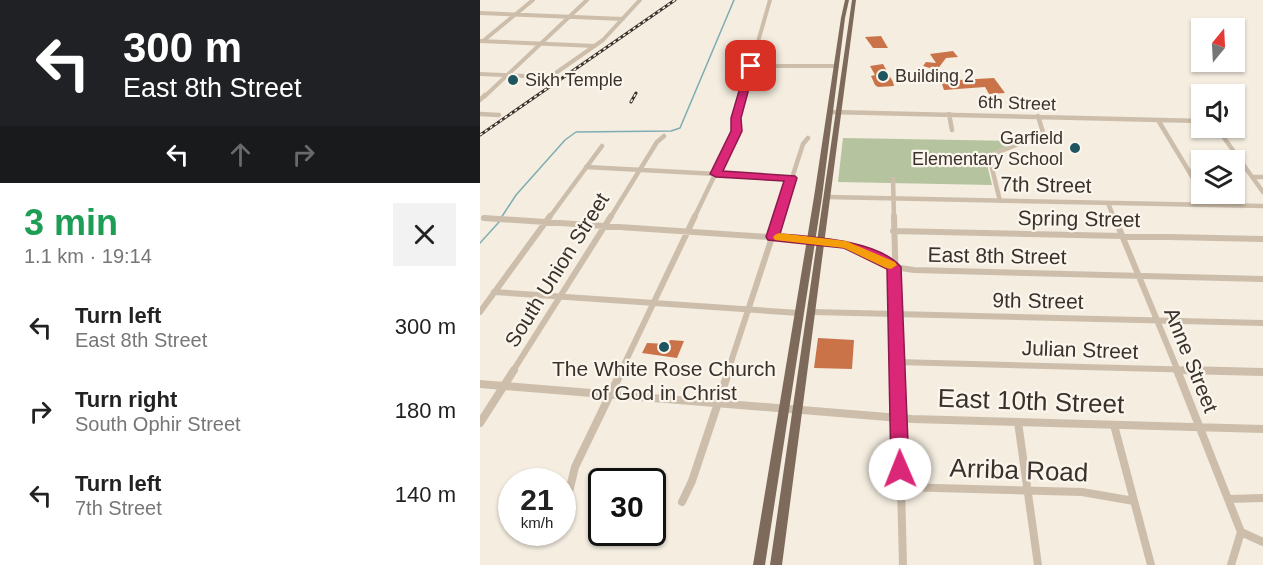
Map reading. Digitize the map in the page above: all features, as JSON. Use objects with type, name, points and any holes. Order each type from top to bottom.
[{"type":"main road","points":[[759,565],[799,313],[828,197],[837,66],[847,0]]},
{"type":"main road","points":[[776,565],[813,312],[816,240],[854,0]]},
{"type":"street","points":[[482,41],[533,0]]},
{"type":"street","points":[[480,100],[587,0]]},
{"type":"street","points":[[480,74],[548,77],[595,46],[640,0]]},
{"type":"street","points":[[575,468],[736,131],[736,118],[770,0]]},
{"type":"street","points":[[480,13],[623,19]]},
{"type":"street","points":[[482,41],[595,46]]},
{"type":"street","points":[[751,66],[837,66]]},
{"type":"street","name":"6th Street","points":[[835,113],[1191,121]]},
{"type":"street","points":[[480,114],[499,115]]},
{"type":"street","points":[[949,114],[952,130]]},
{"type":"street","points":[[1000,201],[989,156],[1023,142],[1023,139],[1045,139],[1038,116]]},
{"type":"street","points":[[1158,120],[1191,175]]},
{"type":"street","name":"South Union Street","points":[[480,423],[657,142],[664,136]]},
{"type":"street","points":[[682,502],[692,481],[791,178],[803,144],[808,138]]},
{"type":"street","points":[[1224,138],[1263,192]]},
{"type":"street","points":[[480,312],[602,146]]},
{"type":"street","points":[[586,167],[791,178]]},
{"type":"street","points":[[1252,177],[1263,177]]},
{"type":"street","points":[[893,178],[903,565]]},
{"type":"street","name":"7th Street","points":[[828,197],[1263,206]]},
{"type":"street","name":"Anne Street","points":[[1108,203],[1178,369],[1241,532]]},
{"type":"street","name":"East 8th Street","points":[[484,219],[816,240],[857,248],[894,267],[914,270],[1263,279]]},
{"type":"street","name":"Spring Street","points":[[893,231],[1263,239]]},
{"type":"street","points":[[494,292],[799,313]]},
{"type":"street","name":"9th Street","points":[[813,312],[1263,323]]},
{"type":"street","name":"Julian Street","points":[[897,362],[1263,372]]},
{"type":"street","name":"East 10th Street","points":[[480,384],[898,418],[1263,429]]},
{"type":"street","points":[[1018,422],[1038,565]]},
{"type":"street","points":[[1114,425],[1151,565]]},
{"type":"street","name":"Arriba Road","points":[[900,487],[1082,492],[1134,501]]},
{"type":"street","points":[[1228,498],[1263,498]]},
{"type":"street","points":[[1231,565],[1241,532],[1263,542]]},
{"type":"green space","points":[[843,138],[1018,141],[985,156],[992,185],[838,182]]},
{"type":"building","points":[[881,36],[888,48],[873,48],[865,37]]},
{"type":"building","points":[[953,51],[958,57],[946,58],[937,70],[923,66],[926,62],[936,63],[930,54]]},
{"type":"building","name":"Building 2","points":[[883,64],[894,86],[878,87],[875,85],[871,76],[875,75],[870,66]]},
{"type":"building","points":[[994,78],[1005,93],[989,94],[985,87],[944,90],[941,81]]},
{"type":"building","points":[[818,338],[854,340],[852,369],[814,368]]},
{"type":"building","name":"The White Rose Church of God in Christ","points":[[670,340],[684,341],[677,358],[642,353],[647,343],[668,344]]},
{"type":"waterway","points":[[501,218],[516,195],[565,140],[576,132],[671,131],[680,128],[734,0]]},
{"type":"waterway","points":[[480,243],[499,222]]},
{"type":"railway","points":[[480,135],[675,0]]},
{"type":"railway","points":[[631,102],[636,93]]},
{"type":"slow traffic","points":[[779,237],[839,243],[864,251],[891,265]]},
{"type":"place","name":"Building 2","points":[[883,76]]},
{"type":"place","name":"Sikh Temple","points":[[513,80]]},
{"type":"place","name":"Garfield Elementary School","points":[[1075,148]]},
{"type":"place","name":"The White Rose Church of God in Christ","points":[[664,347]]},
{"type":"route","points":[[751,66],[736,118],[736,131],[716,174],[791,178],[772,237],[839,243],[864,251],[894,267],[900,469]]}]
